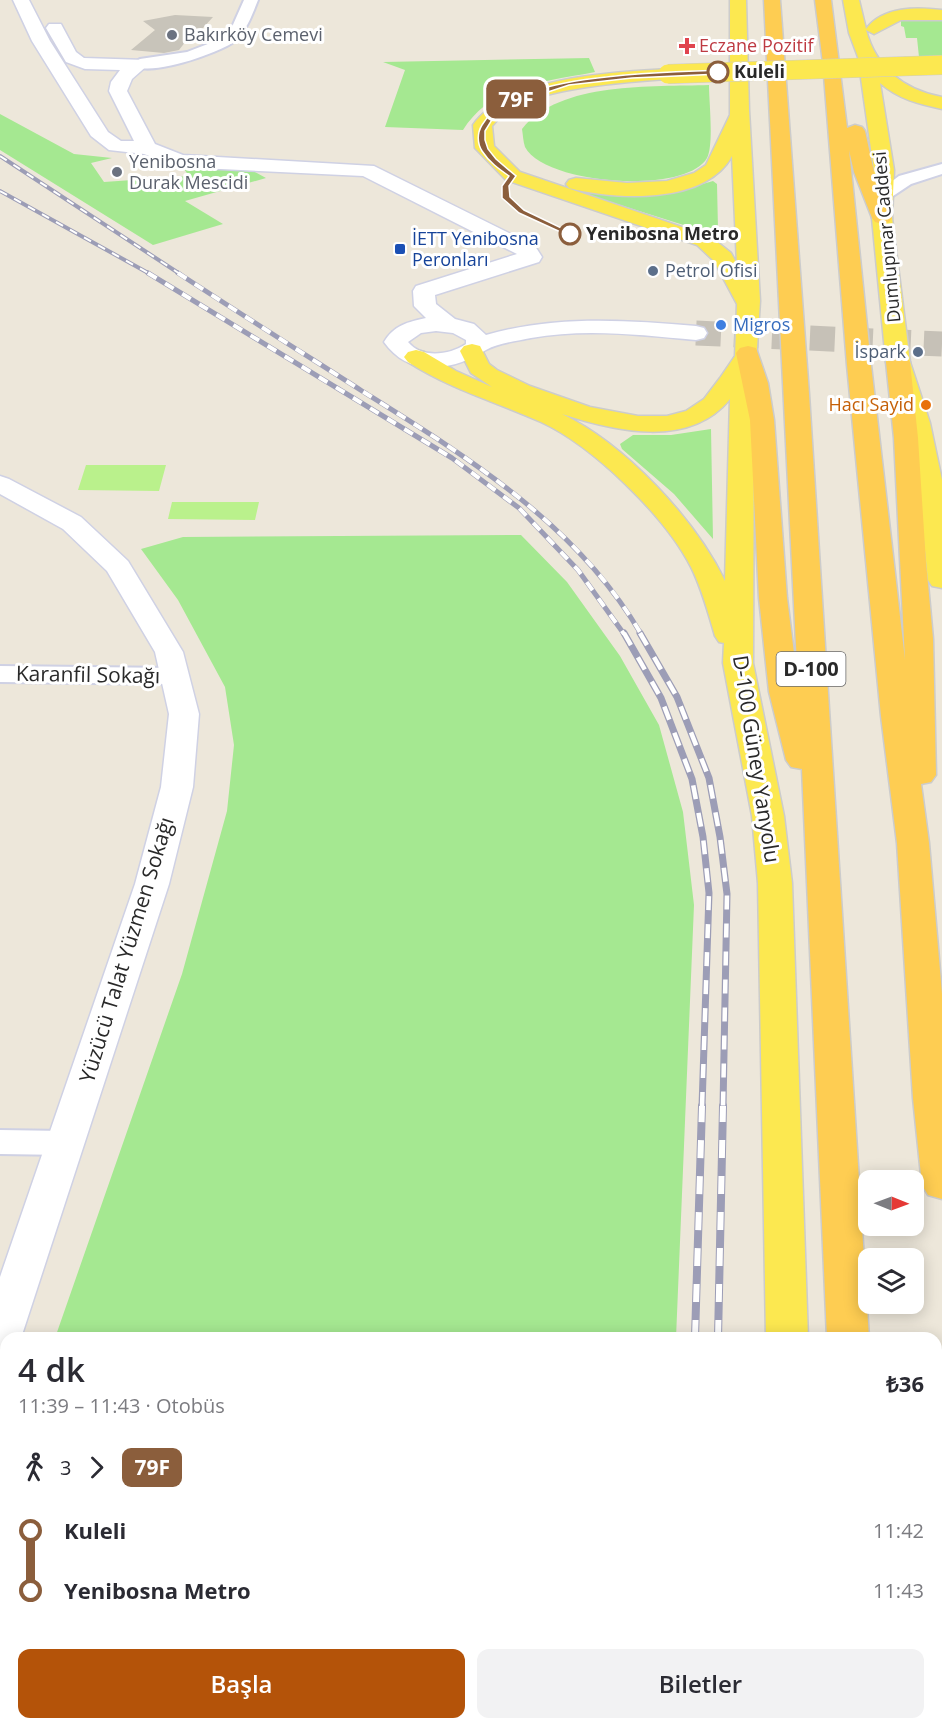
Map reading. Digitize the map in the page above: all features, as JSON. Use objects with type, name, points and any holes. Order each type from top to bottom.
[{"type":"highway","name":"D-100","points":[[772,0],[797,394],[817,800],[848,1332]]},
{"type":"highway","points":[[823,0],[832,63],[859,365],[896,716],[913,843],[932,1098],[942,1185]]},
{"type":"highway","points":[[832,63],[843,82],[864,172],[882,218]]},
{"type":"highway","points":[[748,353],[762,420],[773,598],[784,692],[796,744],[817,800]]},
{"type":"highway","points":[[898,362],[908,460],[912,562],[919,639],[920,774],[913,843]]},
{"type":"main road","name":"D-100 Güney Yanyolu","points":[[738,0],[739,114],[748,307],[748,353],[742,394],[738,663],[768,816],[775,883],[787,1332]]},
{"type":"main road","name":"Dumlupınar Caddesi","points":[[851,0],[858,33],[867,57],[876,117],[884,194],[882,218],[898,362],[918,423],[933,500],[942,580]]},
{"type":"main road","points":[[867,0],[874,29],[874,49],[867,57],[891,85],[921,99],[942,103]]},
{"type":"main road","points":[[911,0],[942,7]]},
{"type":"main road","points":[[874,29],[886,19],[905,15],[942,15]]},
{"type":"main road","points":[[748,307],[723,258],[704,241],[493,160],[485,150],[482,140],[485,124],[499,109],[522,97],[568,83],[942,65]]},
{"type":"main road","points":[[520,171],[505,136],[520,111],[555,95],[599,86],[669,77],[942,72]]},
{"type":"main road","points":[[876,117],[900,113],[942,114]]},
{"type":"main road","points":[[520,171],[587,186],[631,189],[681,184],[698,179],[714,169],[739,114]]},
{"type":"main road","points":[[475,348],[478,367],[494,380],[609,420],[644,423],[684,420],[714,405],[748,353]]},
{"type":"main road","points":[[416,357],[438,373],[552,418],[595,445],[648,490],[689,540],[712,584],[738,663]]},
{"type":"street","points":[[21,0],[41,41],[101,136],[116,146],[147,148],[180,160],[367,170],[527,251],[531,257],[527,259],[424,291],[425,306],[452,326],[475,335],[475,348]]},
{"type":"street","points":[[36,0],[72,58],[88,64]]},
{"type":"street","points":[[147,148],[118,91],[118,84],[124,76],[140,64],[193,50],[222,37],[241,0]]},
{"type":"street","points":[[60,70],[88,64],[140,64],[183,57],[215,46],[238,29],[250,0]]},
{"type":"street","points":[[884,194],[905,180],[942,169]]},
{"type":"street","points":[[624,327],[585,320],[533,316],[488,319],[452,326],[413,328],[398,336],[396,342],[399,348],[416,357],[453,358],[504,335],[572,325],[696,333]]},
{"type":"street","name":"Yüzücü Talat Yüzmen Sokağı","points":[[0,484],[72,523],[118,567],[169,652],[184,714],[177,787],[152,884],[2,1332]]},
{"type":"street","name":"Karanfil Sokağı","points":[[0,674],[175,676]]},
{"type":"street","points":[[0,1142],[65,1143]]},
{"type":"green space","points":[[942,19],[942,58],[919,57],[917,38],[906,38],[901,20]]},
{"type":"green space","points":[[589,58],[595,72],[539,83],[504,94],[475,115],[463,130],[385,127],[405,70],[383,62]]},
{"type":"green space","points":[[709,85],[711,134],[709,152],[707,158],[694,170],[673,177],[645,181],[616,181],[586,177],[559,170],[538,160],[525,147],[522,129],[539,113],[559,102],[583,95],[635,87]]},
{"type":"green space","points":[[0,114],[74,154],[112,158],[91,163],[104,182],[189,176],[182,166],[255,172],[266,178],[185,201],[223,224],[153,245],[0,150]]},
{"type":"green space","points":[[713,181],[717,184],[718,229],[712,234],[579,192],[675,192]]},
{"type":"green space","points":[[711,429],[713,539],[674,494],[622,449],[620,444],[633,435],[671,435]]},
{"type":"green space","points":[[86,465],[166,465],[159,491],[78,490]]},
{"type":"green space","points":[[172,502],[259,502],[255,520],[168,519]]},
{"type":"green space","points":[[521,535],[567,582],[620,656],[659,725],[683,812],[694,905],[676,1332],[57,1332],[182,974],[227,811],[234,745],[225,687],[178,600],[141,549],[183,537]]},
{"type":"building","name":"Bakırköy Cemevi","points":[[175,15],[213,17],[192,40],[186,41],[179,50],[164,53],[131,50],[155,30],[143,21]]},
{"type":"tunnel","points":[[696,333],[942,344]]},
{"type":"railway","points":[[0,156],[180,274]]},
{"type":"railway","points":[[0,191],[150,274]]},
{"type":"railway","points":[[148,273],[452,458],[519,508],[578,570],[624,634]]},
{"type":"railway","points":[[178,273],[441,441],[517,496],[585,559],[615,595],[641,634]]},
{"type":"railway","points":[[624,633],[661,698],[692,779],[703,837],[709,893],[702,1107]]},
{"type":"railway","points":[[640,633],[677,697],[709,778],[720,837],[727,894],[723,1107]]},
{"type":"railway","points":[[695,1332],[702,1106]]},
{"type":"railway","points":[[718,1332],[723,1106]]},
{"type":"bus line","name":"79F","points":[[570,234],[522,211],[506,198],[505,186],[513,176],[493,160],[485,150],[482,140],[482,131],[490,117],[509,102],[568,83],[632,76],[718,72]]},
{"type":"place","name":"Bakırköy Cemevi","points":[[172,35]]},
{"type":"place","name":"Eczane Pozitif","points":[[687,46]]},
{"type":"place","name":"Kuleli","points":[[718,72]]},
{"type":"place","name":"Yenibosna Durak Mescidi","points":[[117,172]]},
{"type":"place","name":"Yenibosna Metro","points":[[570,234]]},
{"type":"place","name":"İETT Yenibosna Peronları","points":[[400,249]]},
{"type":"place","name":"Petrol Ofisi","points":[[653,271]]},
{"type":"place","name":"Migros","points":[[721,325]]},
{"type":"place","name":"İspark","points":[[918,352]]},
{"type":"place","name":"Hacı Sayid","points":[[926,405]]}]
